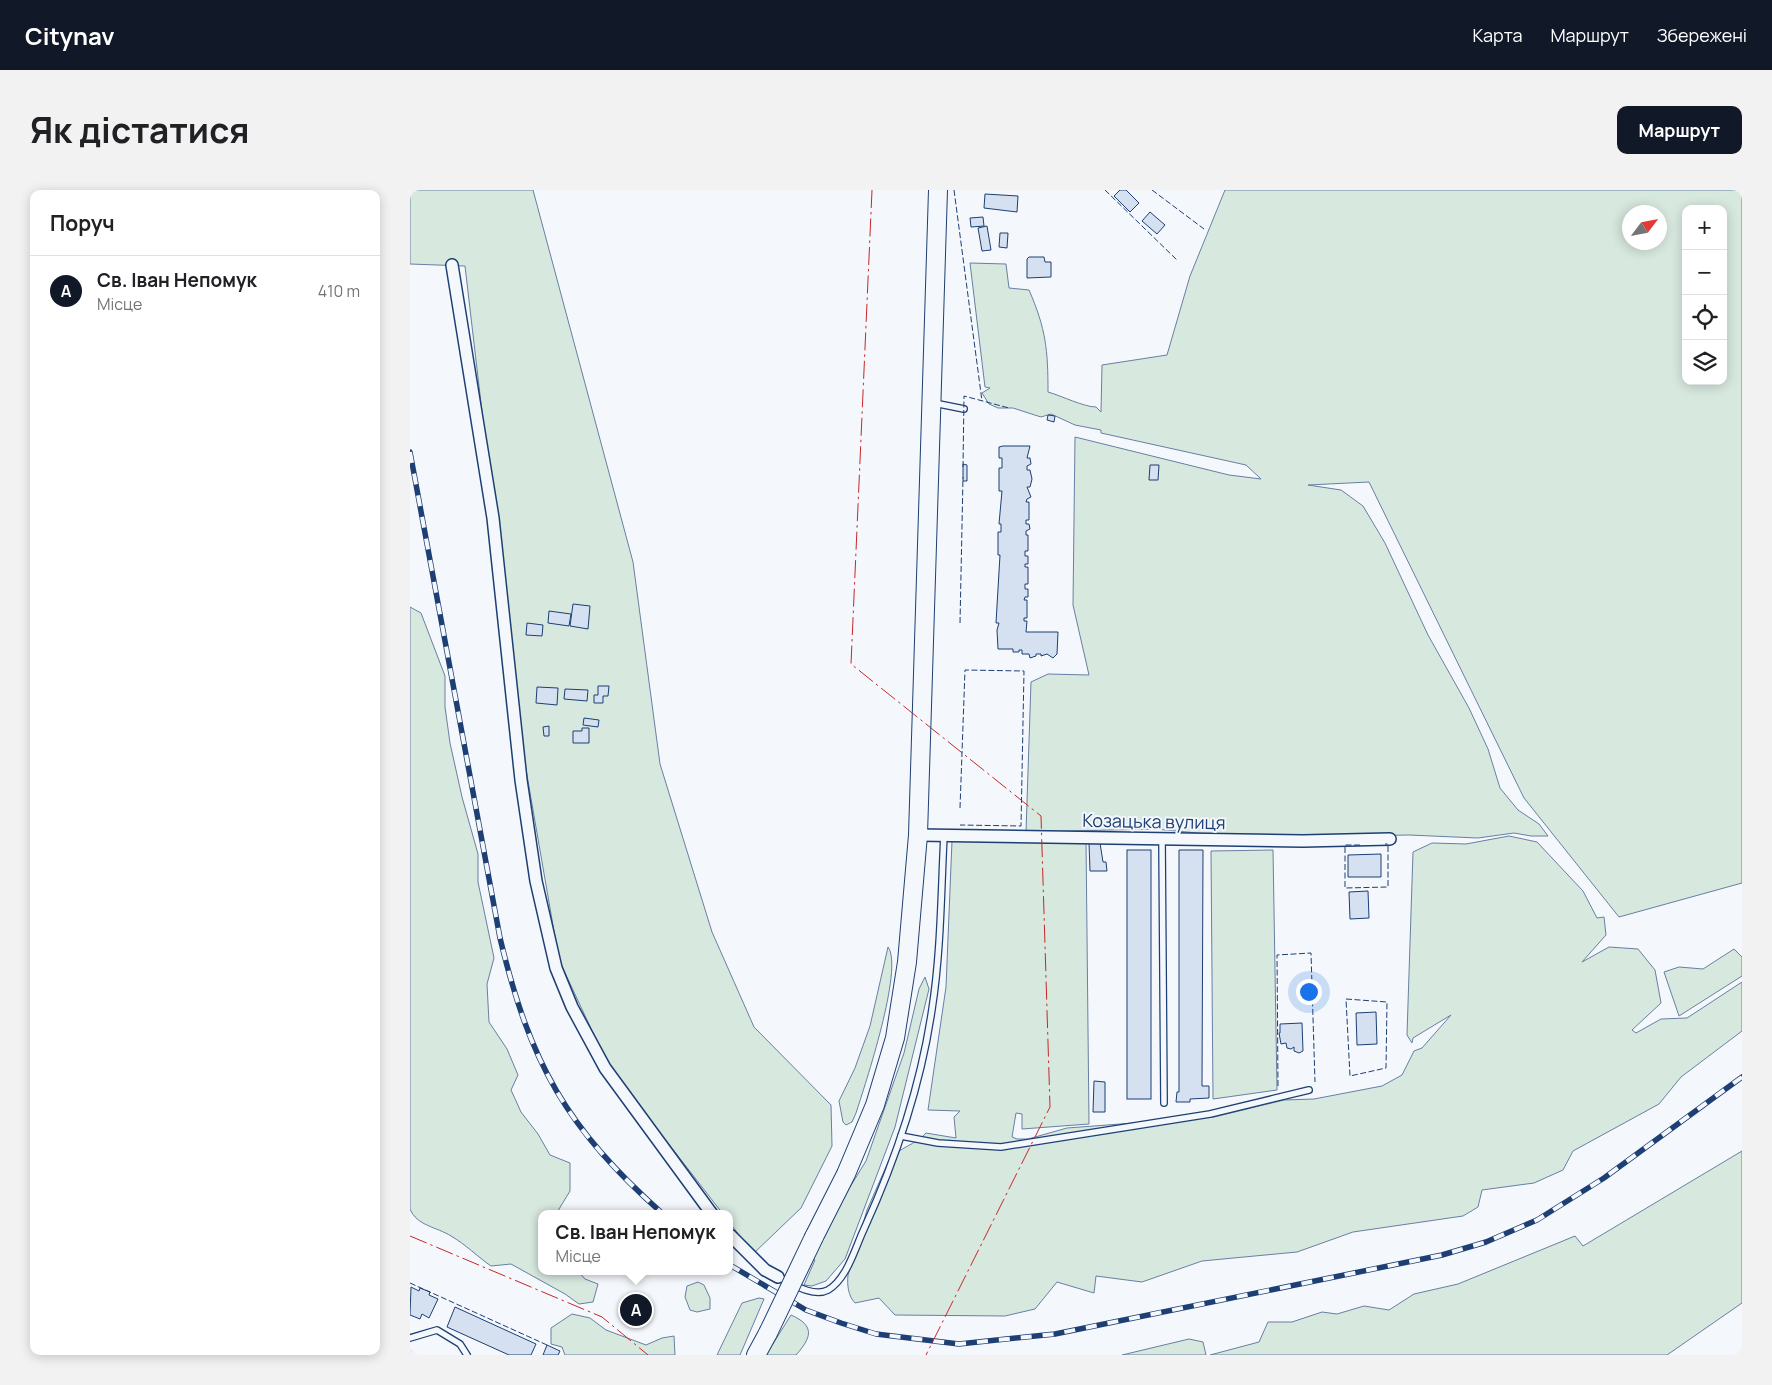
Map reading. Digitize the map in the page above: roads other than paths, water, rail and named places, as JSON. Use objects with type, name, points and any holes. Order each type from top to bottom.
[{"type":"main road","points":[[756,1355],[846,1174],[875,1105],[895,1038],[907,962],[918,835],[938,190]]},
{"type":"street","points":[[452,265],[493,518],[521,780],[536,881],[556,968],[572,1007],[605,1068],[709,1210]]},
{"type":"street","name":"Козацька вулиця","points":[[918,835],[1303,841],[1390,839]]},
{"type":"street","points":[[733,1238],[765,1270],[778,1277]]},
{"type":"lane","points":[[932,402],[964,409]]},
{"type":"lane","points":[[778,1277],[803,1289],[816,1292],[827,1290],[842,1276],[901,1136],[916,1089],[932,1008],[940,928],[944,835]]},
{"type":"lane","points":[[1162,838],[1164,1104]]},
{"type":"lane","points":[[901,1136],[938,1143],[1001,1147],[1210,1114],[1308,1090]]},
{"type":"lane","points":[[410,1338],[437,1330],[460,1344],[467,1355]]},
{"type":"railway","points":[[410,452],[500,938],[524,1022],[539,1058],[556,1091],[577,1122],[629,1183],[659,1210]]},
{"type":"railway","points":[[733,1267],[806,1310],[876,1334],[959,1344],[1055,1334],[1442,1255],[1486,1242],[1537,1220],[1604,1178],[1742,1077]]},
{"type":"place","name":"Св. Іван Непомук","points":[[636,1310]]}]
